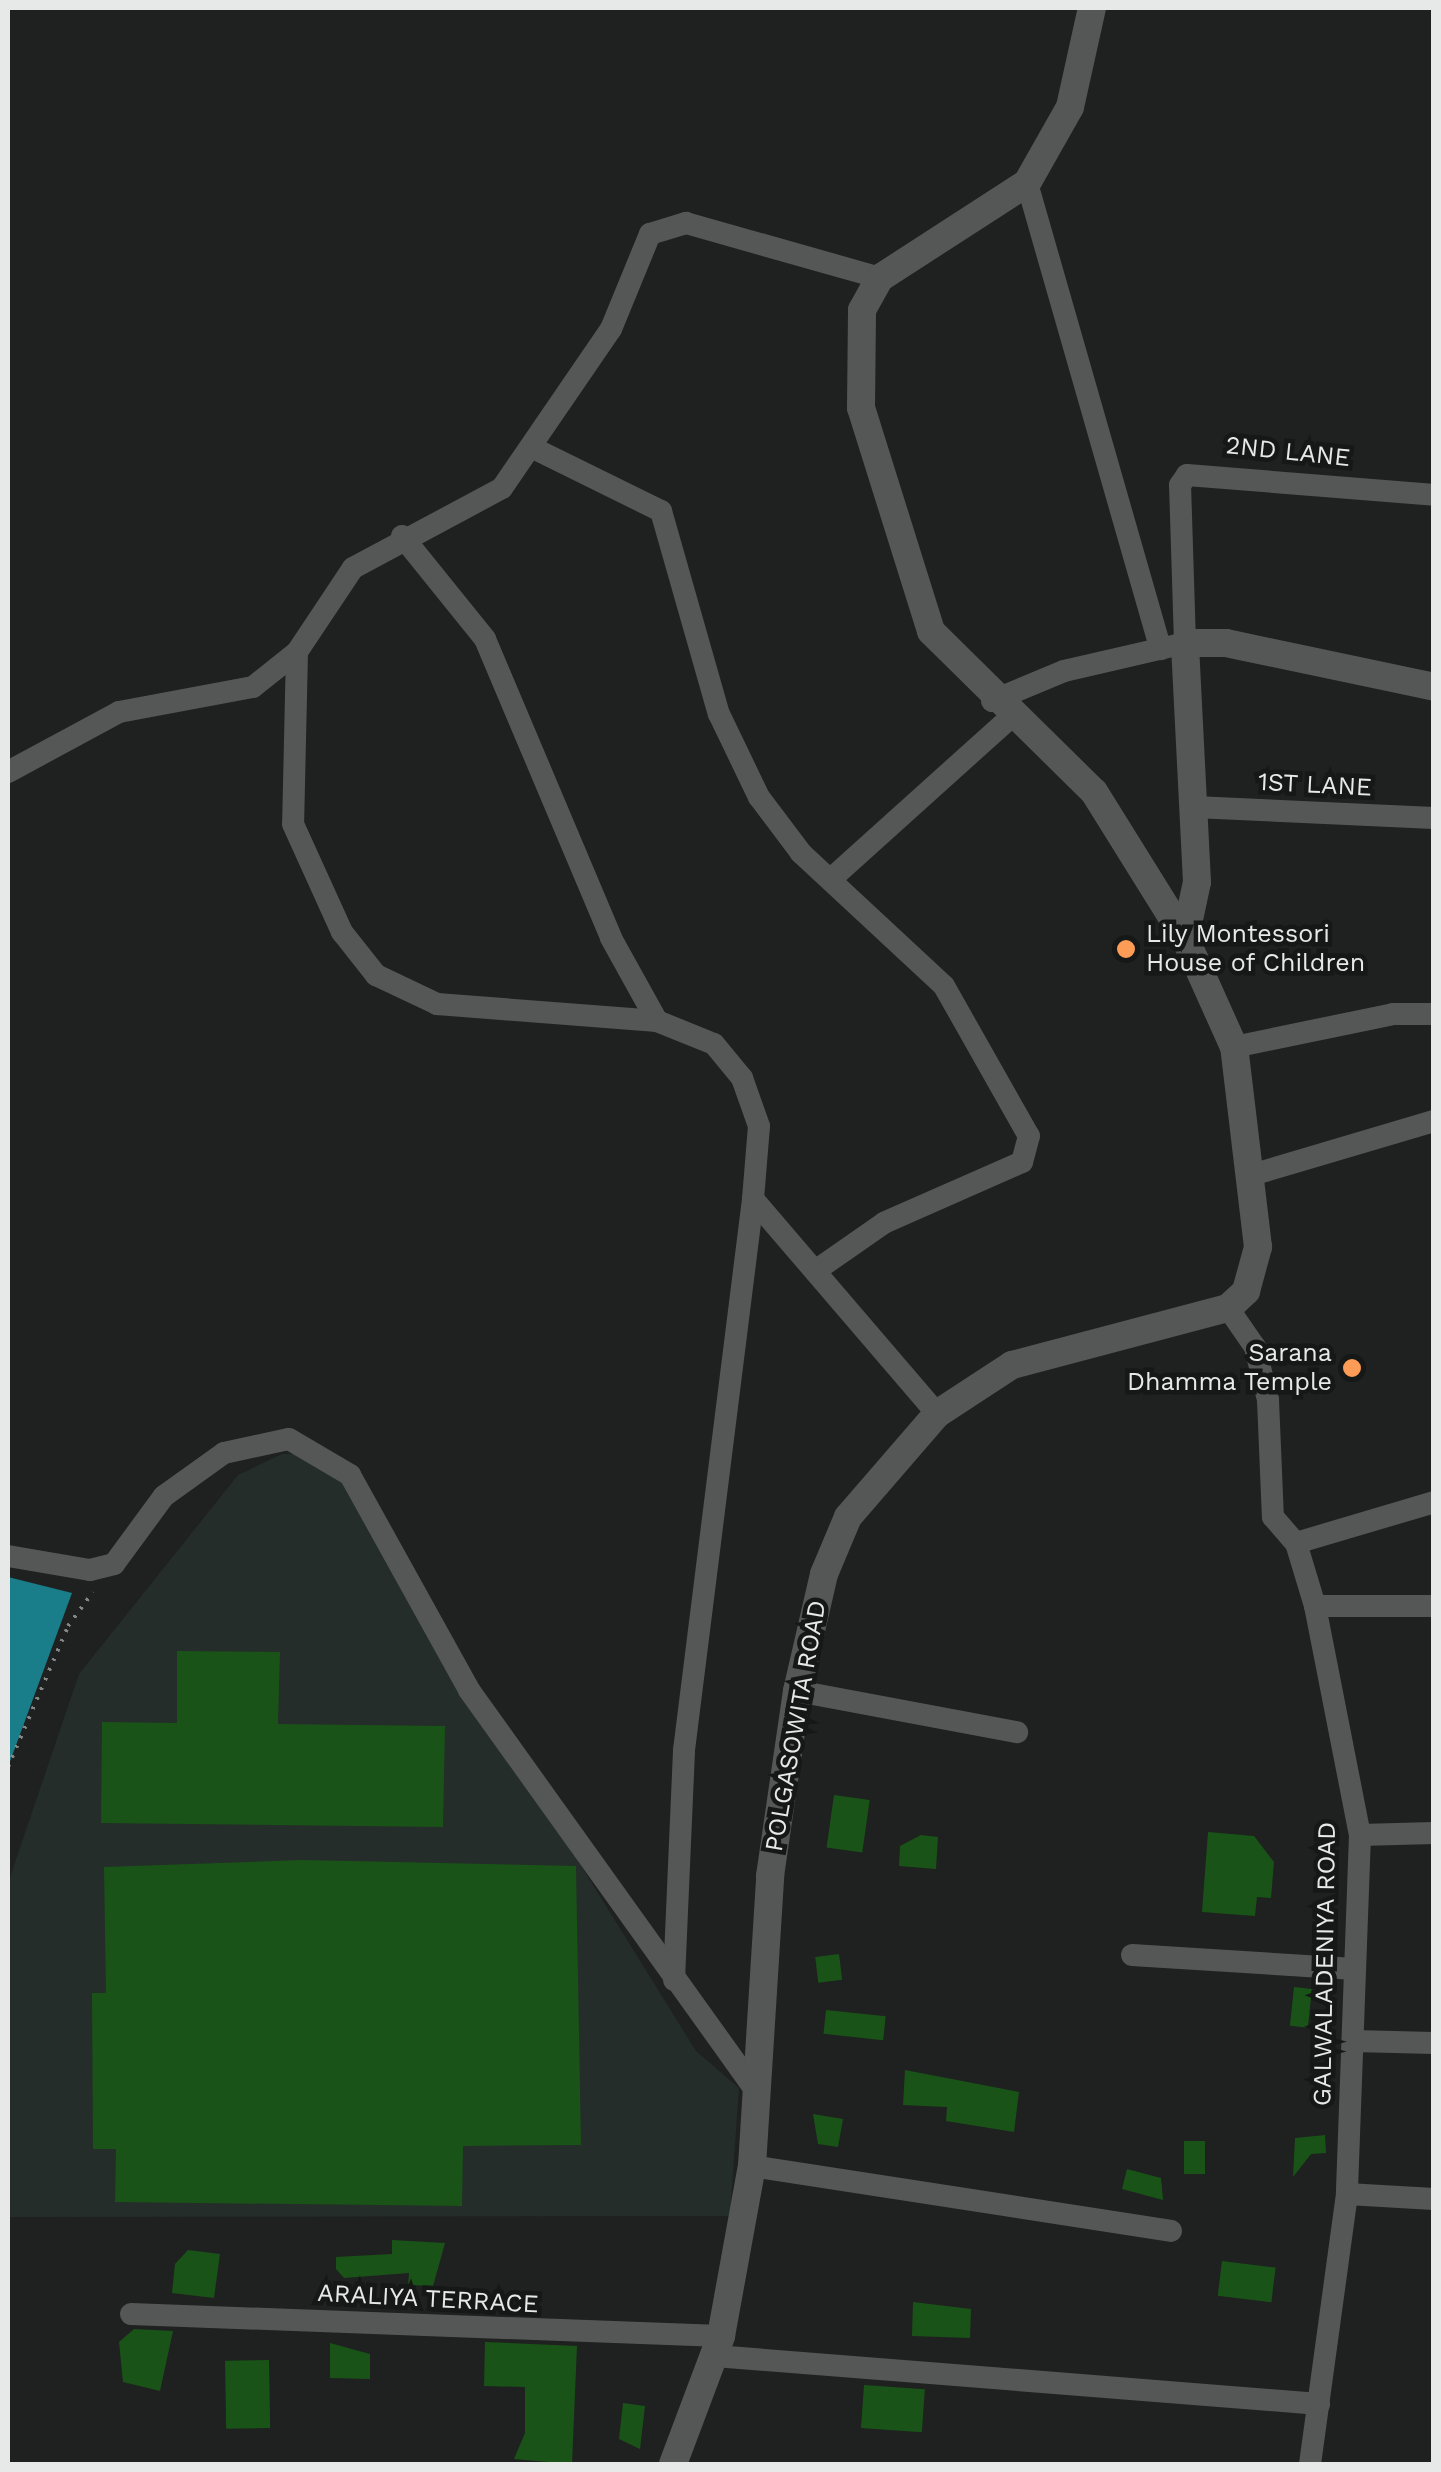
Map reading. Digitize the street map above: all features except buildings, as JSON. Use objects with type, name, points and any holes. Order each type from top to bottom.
[{"type":"street","points":[[1092,8],[1070,107],[1027,183],[880,278],[856,337],[876,465],[931,631],[1002,709],[1094,792],[1185,938],[1234,1046],[1256,1174],[1258,1247],[1246,1291],[1228,1308]]},
{"type":"street","points":[[1027,183],[1173,646],[1194,808],[1197,882],[1185,938]]},
{"type":"street","points":[[8,772],[119,712],[253,687],[296,652],[328,594],[402,536],[502,488],[610,329],[650,234],[666,225],[736,235],[880,278]]},
{"type":"street","points":[[530,448],[661,512],[719,714],[759,797],[831,879],[944,986],[1028,1148],[1022,1162],[884,1223],[815,1271]]},
{"type":"street","name":"2ND LANE","points":[[1173,646],[1180,485],[1188,475],[1434,495]]},
{"type":"street","points":[[402,536],[485,639],[611,938],[657,1021]]},
{"type":"street","points":[[831,879],[1002,709],[1064,671],[1173,646],[1226,643],[1434,687]]},
{"type":"street","points":[[296,652],[293,824],[342,932],[376,975],[436,1004],[657,1021],[714,1044],[742,1078],[759,1126],[684,1750],[674,1980]]},
{"type":"street","name":"1ST LANE","points":[[1194,808],[1434,818]]},
{"type":"street","points":[[1234,1046],[1392,1014],[1434,1014]]},
{"type":"street","points":[[1256,1174],[1434,1120]]},
{"type":"street","points":[[752,1198],[938,1414]]},
{"type":"street","name":"POLGASOWITA ROAD","points":[[673,2464],[718,2346],[752,2166],[770,1876],[798,1691],[824,1574],[848,1518],[938,1414],[1012,1365],[1228,1308]]},
{"type":"street","name":"GALWALADENIYA ROAD","points":[[1228,1308],[1255,1347],[1268,1400],[1273,1517],[1296,1543],[1315,1606],[1360,1835],[1347,2194],[1310,2464]]},
{"type":"street","points":[[8,1556],[90,1570],[114,1564],[164,1496],[224,1452],[290,1440],[350,1475],[469,1690],[757,2092]]},
{"type":"street","points":[[1296,1543],[1434,1502]]},
{"type":"street","points":[[1315,1606],[1434,1606]]},
{"type":"street","points":[[798,1691],[1017,1732]]},
{"type":"street","points":[[1360,1835],[1434,1833]]},
{"type":"street","points":[[1132,1954],[1355,1969]]},
{"type":"street","points":[[1353,2041],[1434,2043]]},
{"type":"street","points":[[752,2166],[1171,2231]]},
{"type":"street","points":[[1347,2194],[1434,2199]]},
{"type":"street","name":"ARALIYA TERRACE","points":[[131,2314],[718,2346],[1318,2404]]},
{"type":"path","points":[[8,1766],[68,1626],[114,1564]]},
{"type":"shaded area","points":[[325,1453],[696,2051],[739,2088],[730,2216],[8,2217],[8,1883],[79,1674],[238,1475],[282,1454]]},
{"type":"water","points":[[8,1577],[72,1593],[8,1767]]},
{"type":"place","name":"Lily Montessori House of Children","points":[[1126,949]]},
{"type":"place","name":"Sarana Dhamma Temple","points":[[1352,1368]]}]
